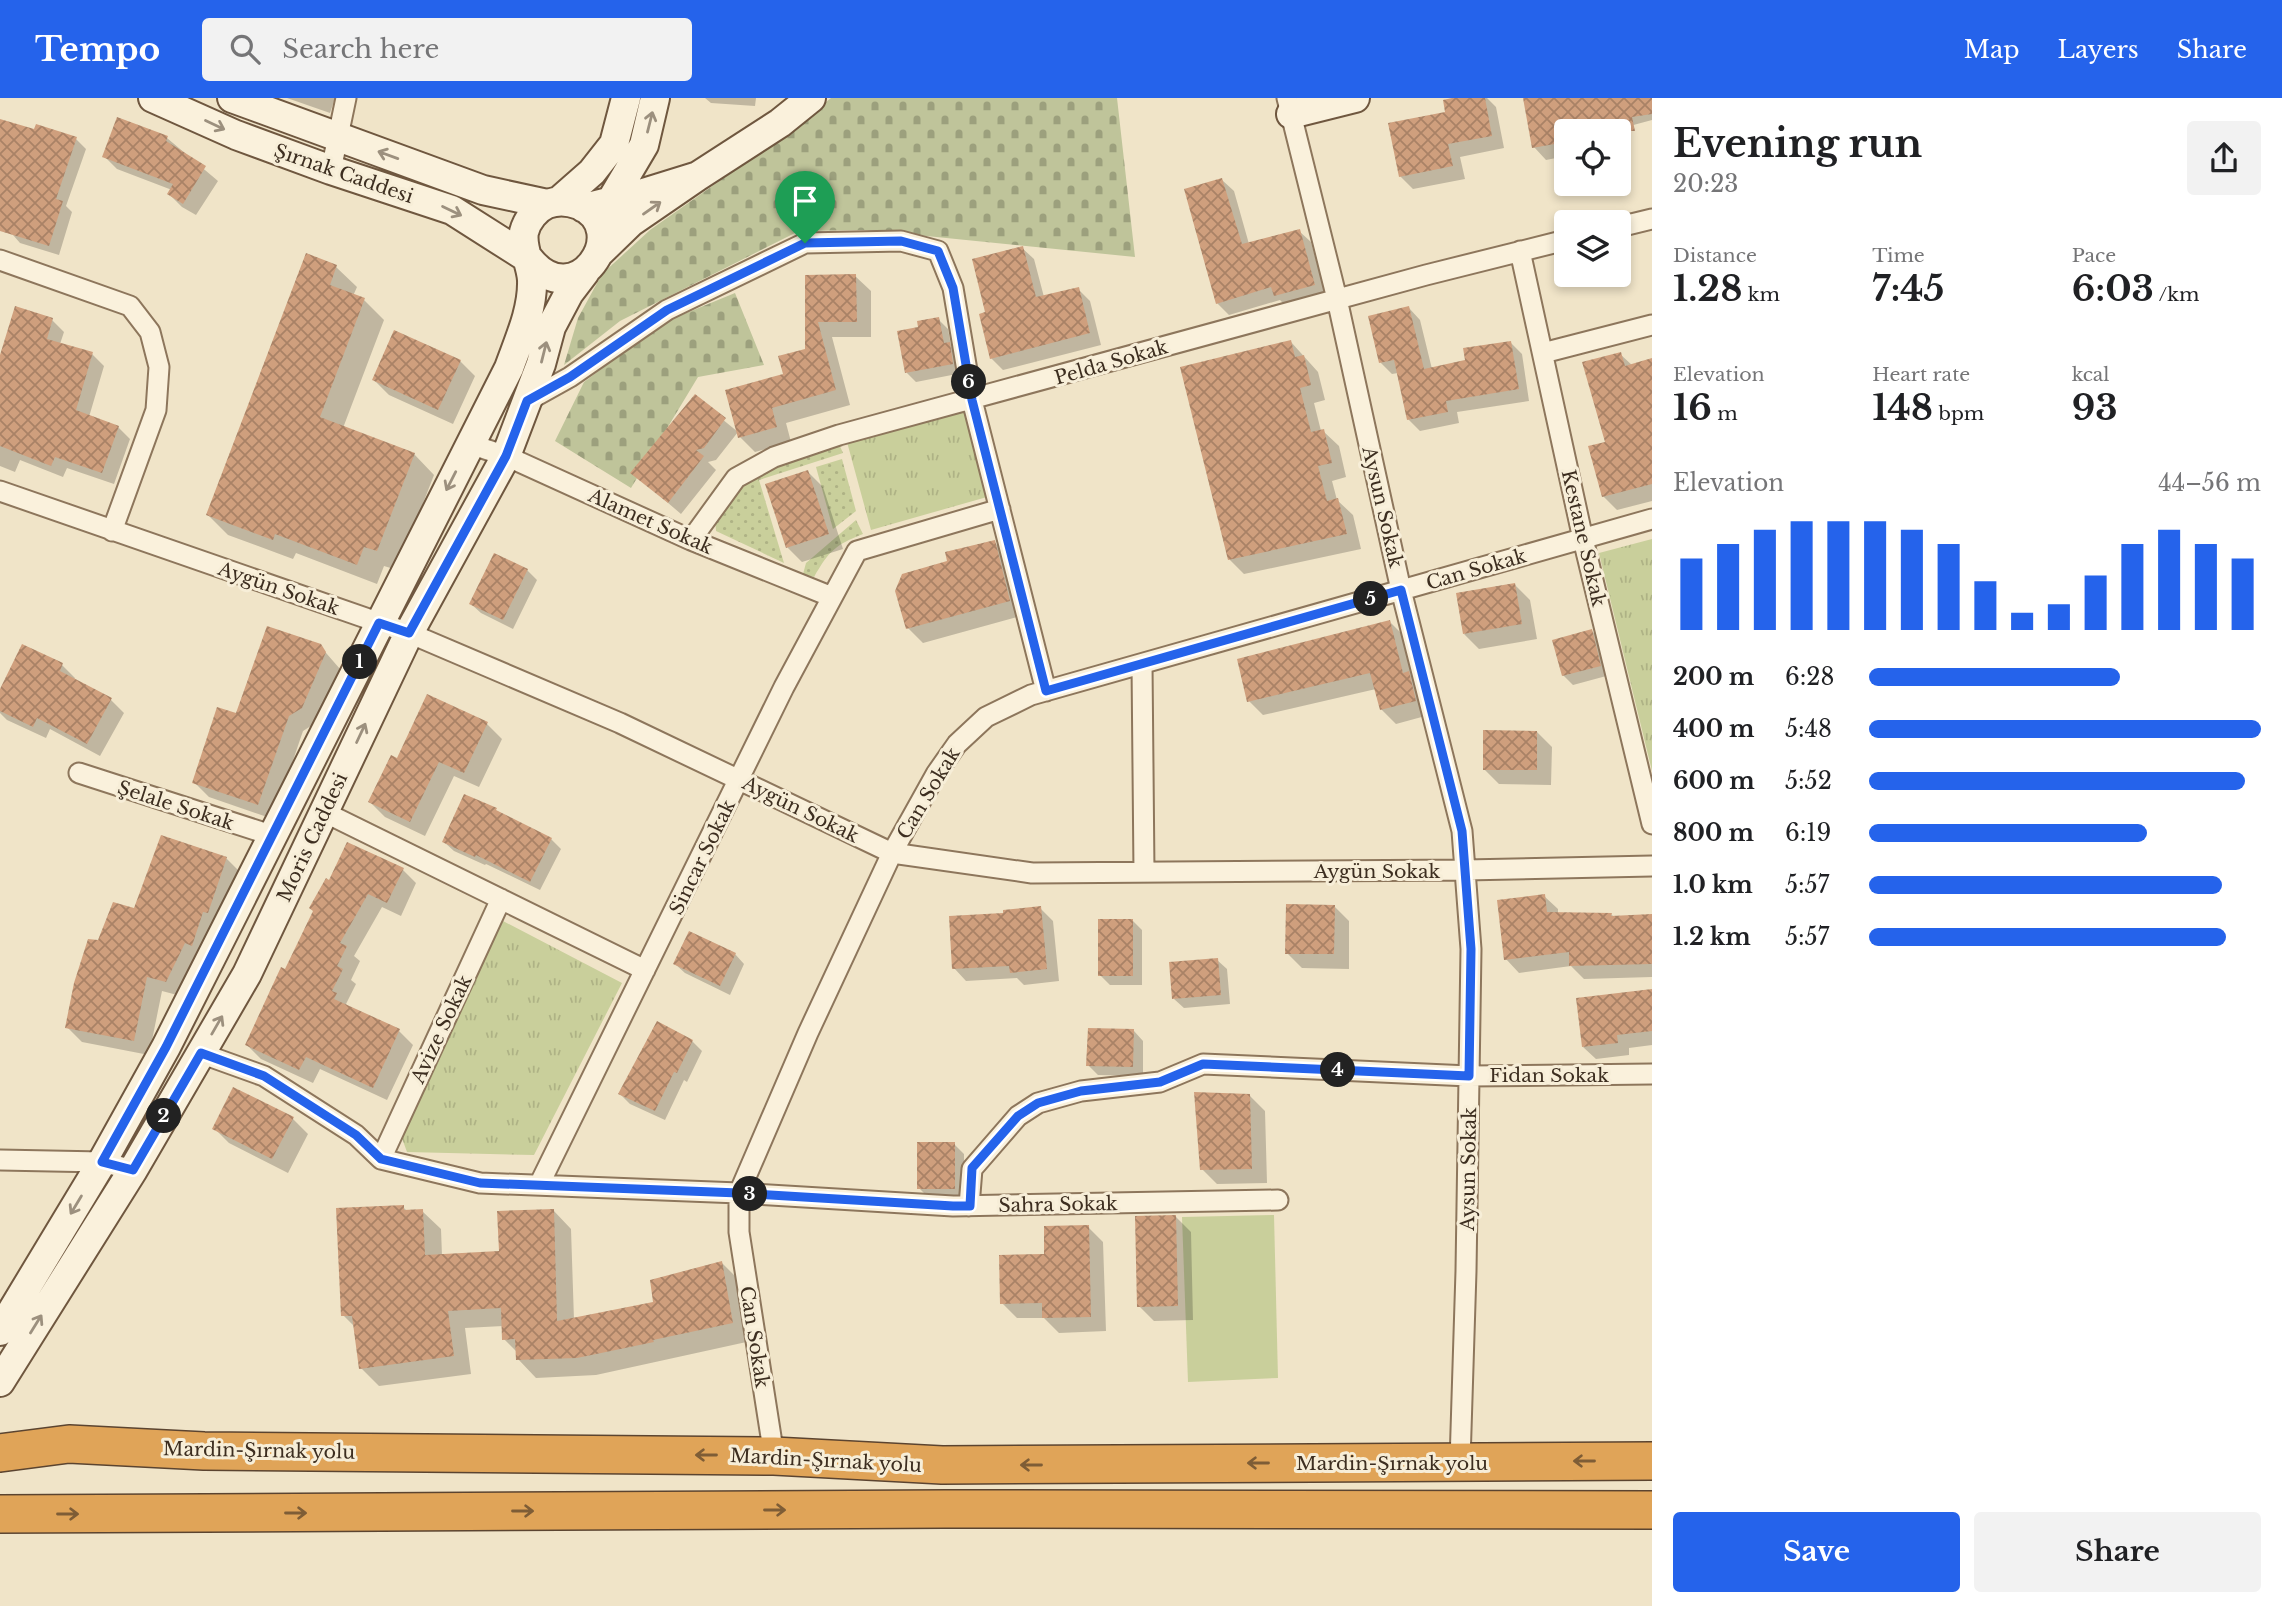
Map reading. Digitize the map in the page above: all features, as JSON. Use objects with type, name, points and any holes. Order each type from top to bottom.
[{"type":"highway","name":"Mardin-Şırnak yolu","points":[[0,1453],[69,1444],[204,1451],[774,1455],[942,1465],[1652,1461]]},
{"type":"highway","points":[[0,1514],[945,1509],[1652,1510]]},
{"type":"street","name":"Şırnak Caddesi","points":[[153,98],[236,135],[452,210],[528,259],[537,270],[548,276],[561,279],[573,277],[583,224]]},
{"type":"street","name":"Şırnak Caddesi","points":[[232,98],[583,224],[640,194],[698,176]]},
{"type":"street","points":[[331,170],[346,98]]},
{"type":"street","points":[[583,224],[592,172],[614,144],[626,98]]},
{"type":"street","points":[[583,224],[645,145],[655,98]]},
{"type":"street","points":[[583,224],[631,222],[780,123],[811,98]]},
{"type":"street","points":[[1289,106],[1355,98]]},
{"type":"street","name":"Aysun Sokak","points":[[1289,106],[1337,299],[1401,590],[1462,831],[1471,949],[1460,1462]]},
{"type":"street","name":"Moris Caddesi","points":[[0,1331],[102,1162],[166,1047],[509,368],[528,316],[532,280],[524,247],[528,222],[536,211],[583,224],[569,293],[551,327],[541,364],[506,456],[409,633],[247,974],[133,1170],[0,1382]]},
{"type":"street","points":[[1631,224],[1652,219]]},
{"type":"street","points":[[527,401],[570,377],[667,310],[805,243],[901,241],[938,251],[953,288],[972,400],[1046,691]]},
{"type":"street","name":"Pelda Sokak","points":[[691,540],[736,478],[774,457],[839,435],[1337,299],[1554,243]]},
{"type":"street","name":"Kestane Sokak","points":[[1520,251],[1583,539],[1652,824]]},
{"type":"street","points":[[0,260],[130,306],[150,331],[159,368],[156,410],[112,531]]},
{"type":"street","points":[[1544,354],[1652,326]]},
{"type":"street","name":"Alamet Sokak","points":[[470,444],[506,456],[691,540],[832,597]]},
{"type":"street","name":"Aygün Sokak","points":[[0,491],[409,633],[620,723],[892,853],[1032,873],[1652,866]]},
{"type":"street","name":"Sincar Sokak","points":[[539,1185],[784,687],[857,551],[1000,509]]},
{"type":"street","name":"Can Sokak","points":[[774,1455],[739,1232],[739,1193],[808,1033],[892,853],[936,774],[957,744],[986,716],[1031,695],[1652,519]]},
{"type":"street","points":[[1142,664],[1144,872]]},
{"type":"street","name":"Şelale Sokak","points":[[79,773],[274,836]]},
{"type":"street","points":[[324,812],[645,970]]},
{"type":"street","name":"Avize Sokak","points":[[381,1159],[501,899]]},
{"type":"street","points":[[201,1053],[264,1076],[356,1135],[381,1159]]},
{"type":"street","name":"Fidan Sokak","points":[[970,1206],[972,1168],[1018,1116],[1038,1103],[1081,1091],[1160,1082],[1203,1064],[1469,1076],[1652,1074]]},
{"type":"street","name":"Sahra Sokak","points":[[381,1159],[480,1183],[739,1193],[970,1206],[1278,1200]]},
{"type":"street","points":[[0,1160],[102,1162],[133,1170]]},
{"type":"green space","points":[[831,98],[1117,98],[1135,257],[867,230],[799,231],[620,321],[564,365],[578,318],[602,274],[650,230],[783,136]]},
{"type":"green space","points":[[735,293],[764,365],[698,377],[631,488],[555,441],[584,382],[662,323]]},
{"type":"green space","points":[[970,408],[994,495],[871,530],[847,442]]},
{"type":"green space","points":[[839,444],[843,453],[759,480],[784,563],[716,531],[715,518],[732,492],[771,466]]},
{"type":"green space","points":[[842,459],[856,511],[833,529],[816,467]]},
{"type":"green space","points":[[856,520],[863,534],[834,550],[814,577],[803,574],[806,563]]},
{"type":"green space","points":[[1652,539],[1652,771],[1599,553]]},
{"type":"green space","points":[[503,921],[622,983],[534,1155],[407,1152],[399,1130]]},
{"type":"green space","points":[[1274,1215],[1278,1378],[1188,1382],[1182,1217]]},
{"type":"building","points":[[1485,98],[1492,136],[1448,144],[1453,166],[1399,177],[1388,123],[1445,112],[1443,100]]},
{"type":"building","points":[[1523,98],[1652,98],[1652,114],[1632,117],[1635,131],[1631,131],[1631,119],[1554,119],[1554,144],[1532,148]]},
{"type":"building","points":[[117,117],[168,136],[166,141],[206,166],[183,204],[167,194],[173,184],[102,157]]},
{"type":"building","points":[[0,119],[34,129],[36,124],[77,137],[56,199],[63,201],[49,246],[0,231]]},
{"type":"building","points":[[1222,178],[1242,244],[1300,229],[1315,285],[1274,296],[1271,287],[1216,304],[1184,189]]},
{"type":"building","points":[[1023,246],[1036,297],[1079,287],[1090,333],[990,359],[979,314],[985,312],[972,259]]},
{"type":"building","points":[[306,253],[337,265],[330,285],[365,298],[320,417],[415,453],[377,551],[364,547],[357,565],[275,534],[273,540],[206,515]]},
{"type":"building","points":[[856,274],[857,322],[818,322],[836,390],[772,408],[777,427],[738,438],[725,390],[783,374],[778,356],[805,349],[805,275]]},
{"type":"building","points":[[15,306],[53,318],[47,339],[93,352],[76,410],[119,426],[102,473],[55,457],[51,466],[0,446],[0,355]]},
{"type":"building","points":[[1409,306],[1424,369],[1465,360],[1463,348],[1511,341],[1519,389],[1446,401],[1448,412],[1407,420],[1394,360],[1379,363],[1368,316]]},
{"type":"building","points":[[939,317],[944,343],[950,342],[953,364],[905,373],[897,331],[918,327],[917,321]]},
{"type":"building","points":[[394,330],[461,360],[438,410],[372,380]]},
{"type":"building","points":[[1291,340],[1295,357],[1304,355],[1311,385],[1300,388],[1311,432],[1324,429],[1332,463],[1318,466],[1327,501],[1338,498],[1347,534],[1228,560],[1180,367]]},
{"type":"building","points":[[1621,352],[1625,366],[1652,358],[1652,484],[1602,497],[1588,446],[1605,442],[1582,362]]},
{"type":"building","points":[[695,394],[726,418],[704,448],[696,450],[704,456],[668,503],[630,473]]},
{"type":"building","points":[[808,470],[829,534],[786,548],[765,484]]},
{"type":"building","points":[[995,540],[1010,601],[906,629],[895,591],[902,574],[947,561],[945,552]]},
{"type":"building","points":[[494,553],[528,569],[503,620],[469,604]]},
{"type":"building","points":[[1515,583],[1522,624],[1463,634],[1456,593]]},
{"type":"building","points":[[1390,620],[1403,673],[1409,671],[1416,701],[1380,710],[1370,673],[1247,702],[1237,659]]},
{"type":"building","points":[[267,626],[321,644],[326,652],[302,708],[289,716],[258,805],[192,783],[217,707],[236,713]]},
{"type":"building","points":[[1592,629],[1601,666],[1562,676],[1552,640]]},
{"type":"building","points":[[22,644],[63,663],[60,671],[112,698],[87,744],[37,718],[33,727],[0,711],[0,689]]},
{"type":"building","points":[[427,694],[488,722],[464,773],[439,762],[410,822],[368,802],[391,755],[397,758]]},
{"type":"building","points":[[1483,730],[1537,731],[1537,770],[1483,770]]},
{"type":"building","points":[[464,794],[497,808],[496,810],[552,838],[530,882],[476,855],[475,857],[442,842]]},
{"type":"building","points":[[161,835],[227,857],[208,913],[203,912],[192,946],[185,943],[166,982],[147,977],[134,1041],[65,1028],[74,983],[88,939],[98,940],[113,902],[134,908]]},
{"type":"building","points":[[347,842],[404,868],[387,903],[368,894],[340,943],[347,946],[337,966],[343,969],[332,991],[337,993],[334,999],[400,1029],[373,1088],[306,1057],[299,1070],[245,1045],[281,967],[285,969],[313,911],[309,908],[326,878],[329,880]]},
{"type":"building","points":[[1545,894],[1547,912],[1612,913],[1611,916],[1652,914],[1652,964],[1569,966],[1569,952],[1504,960],[1497,900]]},
{"type":"building","points":[[1286,904],[1335,905],[1334,954],[1285,954]]},
{"type":"building","points":[[1041,906],[1047,969],[1010,973],[1009,966],[952,969],[949,916],[1003,913],[1003,910]]},
{"type":"building","points":[[1098,919],[1133,919],[1133,976],[1098,976]]},
{"type":"building","points":[[689,931],[736,953],[720,986],[673,964]]},
{"type":"building","points":[[1218,958],[1221,995],[1172,999],[1169,962]]},
{"type":"building","points":[[1652,989],[1652,1031],[1617,1035],[1618,1043],[1582,1047],[1576,998]]},
{"type":"building","points":[[657,1021],[693,1040],[655,1111],[618,1094]]},
{"type":"building","points":[[1088,1028],[1134,1029],[1133,1067],[1086,1066]]},
{"type":"building","points":[[233,1087],[294,1117],[272,1159],[212,1129]]},
{"type":"building","points":[[1194,1092],[1250,1094],[1252,1169],[1200,1170]]},
{"type":"building","points":[[917,1142],[955,1142],[955,1189],[917,1189]]},
{"type":"building","points":[[404,1205],[404,1210],[423,1209],[425,1255],[499,1251],[497,1211],[554,1209],[557,1321],[653,1302],[650,1280],[722,1261],[733,1323],[577,1358],[516,1360],[515,1339],[502,1340],[501,1308],[448,1311],[454,1356],[359,1369],[352,1316],[341,1316],[336,1208]]},
{"type":"building","points":[[1176,1215],[1178,1306],[1137,1307],[1135,1216]]},
{"type":"building","points":[[1089,1225],[1091,1317],[1042,1318],[1042,1303],[1000,1304],[999,1255],[1044,1254],[1044,1226]]},
{"type":"route","points":[[901,241],[938,251],[953,288],[972,400],[1046,691],[1401,590],[1462,831],[1471,949],[1469,1076],[1203,1064],[1160,1082],[1081,1091],[1038,1103],[1018,1116],[972,1168],[970,1206],[953,1206],[739,1193],[480,1183],[381,1159],[356,1135],[264,1076],[201,1053],[133,1170],[102,1162],[166,1047],[379,623],[409,633],[506,456],[527,401],[570,377],[667,310],[805,243],[901,241]]}]
